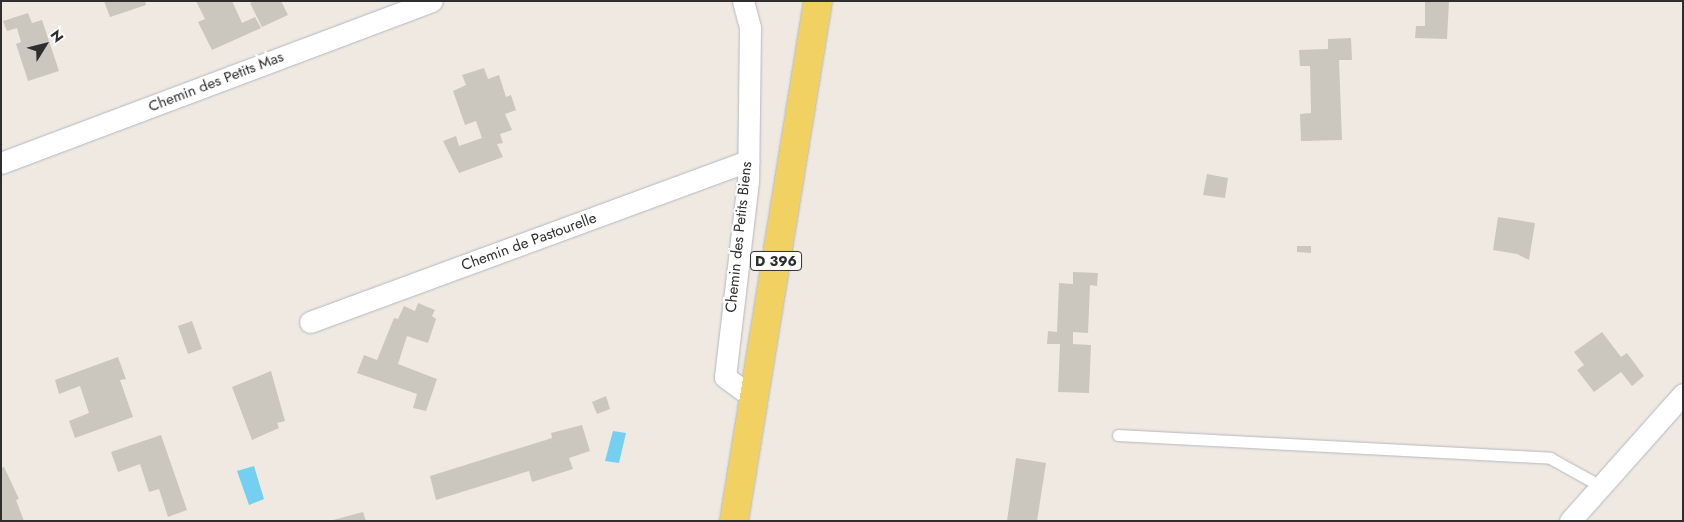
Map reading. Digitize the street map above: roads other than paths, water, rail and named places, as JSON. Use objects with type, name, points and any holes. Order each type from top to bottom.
[{"type":"main road","name":"D 396","points":[[734,521],[818,1]]},
{"type":"street","name":"Chemin des Petits Mas","points":[[1,163],[432,1]]},
{"type":"street","name":"Chemin des Petits Biens","points":[[743,1],[750,28],[748,161],[725,376],[754,398]]},
{"type":"street","name":"Chemin de Pastourelle","points":[[310,322],[748,161]]},
{"type":"street","points":[[1570,521],[1598,485],[1683,394]]},
{"type":"lane","points":[[1118,435],[1550,458],[1598,485]]},
{"type":"water","points":[[613,431],[626,433],[619,463],[605,461]]},
{"type":"water","points":[[254,466],[264,499],[249,505],[237,471]]}]
